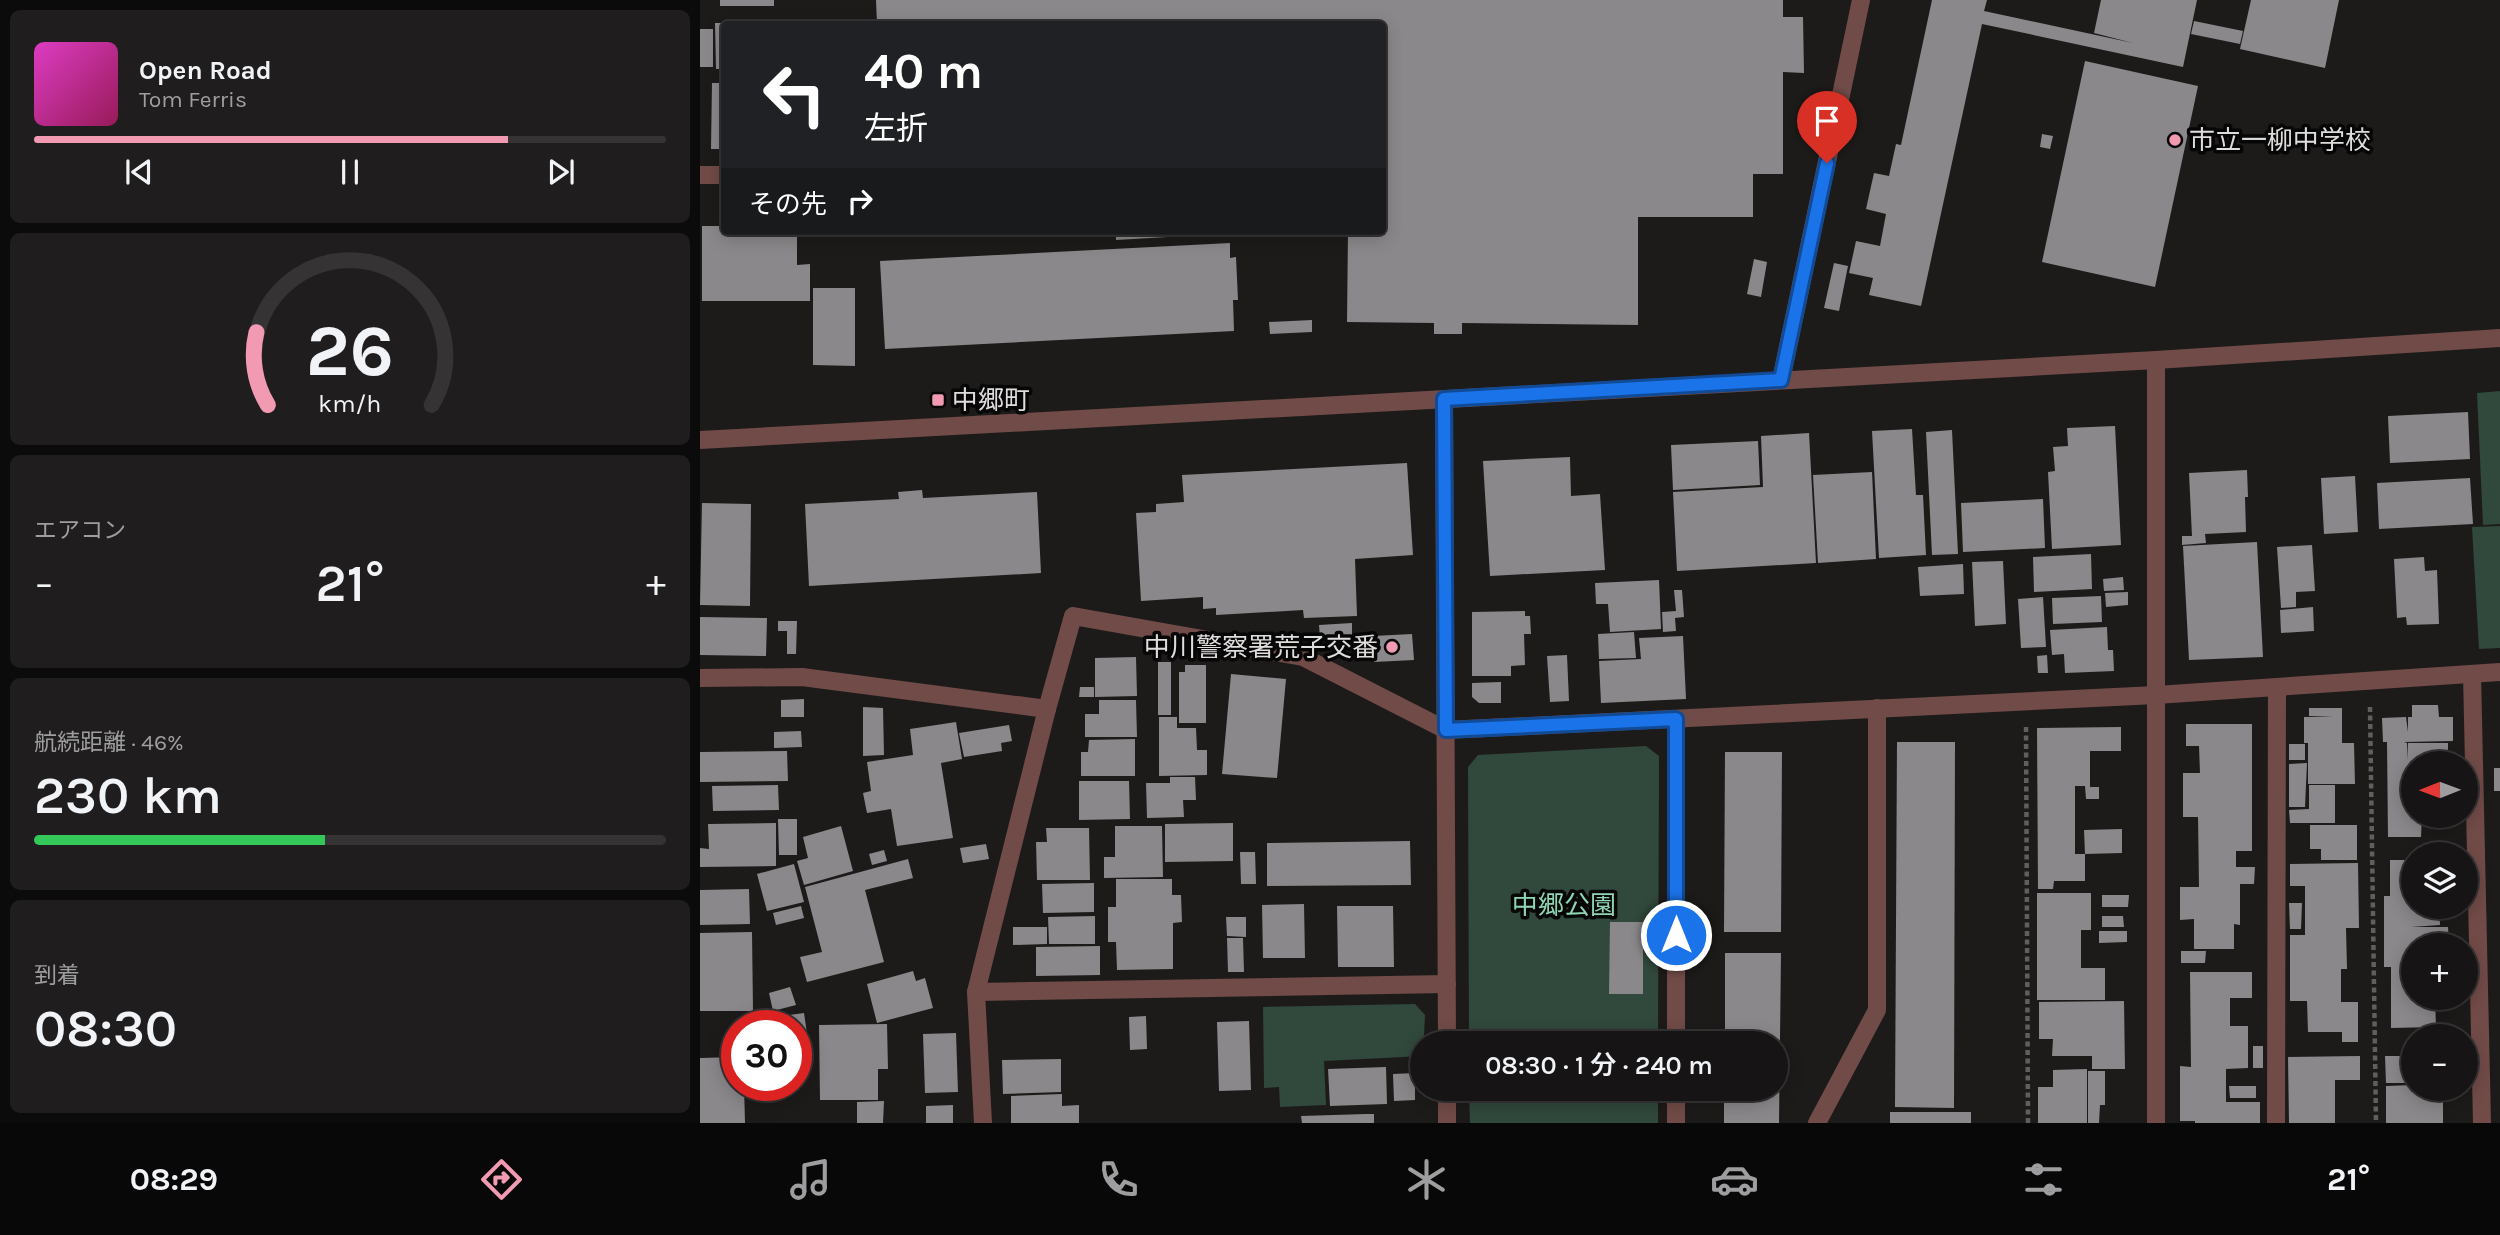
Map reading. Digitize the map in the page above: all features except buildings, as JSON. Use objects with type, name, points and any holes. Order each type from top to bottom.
[{"type":"street","points":[[1781,380],[1861,0]]},
{"type":"street","points":[[700,175],[721,175]]},
{"type":"street","points":[[700,439],[2156,360],[2500,338]]},
{"type":"street","points":[[2156,360],[2156,1123]]},
{"type":"street","points":[[1444,399],[1447,1031]]},
{"type":"street","points":[[983,1123],[976,992],[1073,616],[1303,657],[1446,730],[2156,695],[2500,672]]},
{"type":"street","points":[[2472,674],[2482,1123]]},
{"type":"street","points":[[700,678],[802,677],[1047,709]]},
{"type":"street","points":[[2276,1123],[2277,687]]},
{"type":"street","points":[[1817,1123],[1877,1010],[1877,708]]},
{"type":"street","points":[[1676,719],[1676,1031]]},
{"type":"street","points":[[976,992],[1447,984]]},
{"type":"street","points":[[1447,1101],[1447,1123]]},
{"type":"street","points":[[1676,1101],[1676,1123]]},
{"type":"path","points":[[2370,681],[2376,1123]]},
{"type":"path","points":[[2026,701],[2028,1123]]},
{"type":"green space","points":[[2500,391],[2500,524],[2483,525],[2477,393]]},
{"type":"green space","points":[[2500,526],[2500,648],[2479,649],[2472,527]]},
{"type":"green space","name":"中郷公園","points":[[1646,746],[1659,756],[1658,1031],[1469,1031],[1468,767],[1478,755]]},
{"type":"green space","points":[[1415,1004],[1425,1015],[1424,1031],[1410,1031],[1410,1057],[1324,1061],[1326,1105],[1280,1107],[1279,1087],[1264,1088],[1263,1007]]},
{"type":"green space","points":[[1469,1101],[1658,1101],[1658,1123],[1470,1123]]},
{"type":"place","name":"市立一柳中学校","points":[[2175,140]]},
{"type":"place","name":"中郷町","points":[[938,400]]},
{"type":"place","name":"中川警察署荒子交番","points":[[1392,647]]},
{"type":"route","points":[[1676,935],[1676,719],[1446,730],[1444,399],[1781,380],[1827,163]]}]
